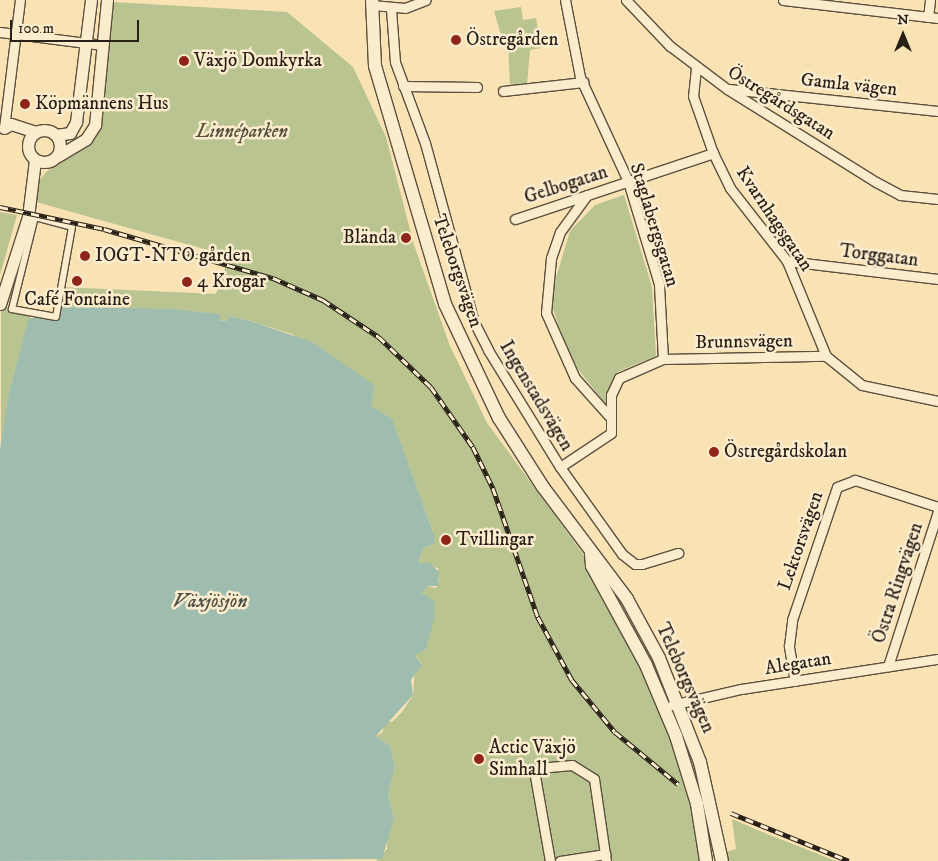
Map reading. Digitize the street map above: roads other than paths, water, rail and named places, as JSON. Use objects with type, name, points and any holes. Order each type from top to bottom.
[{"type":"main road","name":"Teleborgsvägen","points":[[372,3],[375,66],[445,304],[499,418],[591,554],[592,566],[664,707],[698,804],[706,861]]},
{"type":"main road","name":"Teleborgsvägen","points":[[591,554],[601,559],[628,599],[680,702],[708,791],[722,861]]},
{"type":"street","points":[[20,0],[2,127],[11,124],[33,135],[48,130],[56,135],[61,144],[58,156]]},
{"type":"street","points":[[56,135],[74,129],[91,0]]},
{"type":"street","points":[[33,135],[28,151],[35,160],[46,162],[86,139],[95,125],[107,0]]},
{"type":"street","points":[[372,3],[391,9],[426,0]]},
{"type":"street","name":"Staglabergsgatan","points":[[565,0],[583,82],[628,181],[659,284],[663,359]]},
{"type":"street","name":"Östregårdsgatan","points":[[626,0],[696,68],[727,89],[900,195],[938,199]]},
{"type":"street","points":[[783,0],[933,18],[930,0]]},
{"type":"street","name":"Ingenstadsvägen","points":[[391,9],[394,54],[403,86],[425,143],[474,322],[560,467],[598,525],[629,561],[642,564],[678,553]]},
{"type":"street","points":[[0,32],[102,45]]},
{"type":"street","name":"Kvarnhagsgatan","points":[[696,68],[693,96],[713,153],[730,188],[787,260],[826,356],[862,385],[938,401]]},
{"type":"street","points":[[503,91],[583,82]]},
{"type":"street","points":[[403,86],[477,87]]},
{"type":"street","name":"Gamla vägen","points":[[727,89],[938,111]]},
{"type":"street","name":"Gelbogatan","points":[[515,219],[713,153]]},
{"type":"street","points":[[0,304],[28,217],[35,160]]},
{"type":"street","points":[[587,195],[560,232],[551,258],[546,313],[575,378],[609,416]]},
{"type":"street","points":[[35,217],[72,227],[56,317],[12,310],[35,217]]},
{"type":"street","name":"Torggatan","points":[[787,260],[938,279]]},
{"type":"street","name":"Brunnsvägen","points":[[663,359],[826,356]]},
{"type":"street","points":[[560,467],[608,437],[613,429],[609,416],[611,395],[619,378],[663,359]]},
{"type":"street","name":"Lektorsvägen","points":[[795,681],[789,646],[792,620],[837,488],[855,480],[938,509]]},
{"type":"street","name":"Östra Ringvägen","points":[[888,666],[938,509]]},
{"type":"street","name":"Alegatan","points":[[664,707],[680,702],[795,681],[938,659]]},
{"type":"street","points":[[548,859],[534,770],[572,765],[594,779],[606,858],[560,861]]},
{"type":"water","name":"Växjösjön","points":[[62,307],[173,309],[220,314],[219,320],[227,321],[228,316],[247,320],[312,342],[374,385],[371,406],[392,419],[434,535],[434,544],[423,548],[418,563],[430,563],[439,572],[438,586],[428,586],[422,593],[435,602],[434,619],[426,649],[415,655],[422,665],[411,680],[413,695],[376,736],[390,746],[395,767],[388,795],[394,817],[382,859],[0,861],[0,449],[10,388],[29,318],[57,318]]},
{"type":"railway","points":[[0,207],[104,229],[273,278],[323,300],[379,337],[431,387],[473,447],[493,488],[538,617],[572,680],[615,732],[678,784]]},
{"type":"railway","points":[[731,813],[849,861]]},
{"type":"place","name":"Östregården","points":[[456,40]]},
{"type":"place","name":"Växjö Domkyrka","points":[[184,61]]},
{"type":"place","name":"Köpmännens Hus","points":[[25,104]]},
{"type":"place","name":"Blända","points":[[406,238]]},
{"type":"place","name":"IOGT-NTO gården","points":[[85,256]]},
{"type":"place","name":"Café Fontaine","points":[[77,281]]},
{"type":"place","name":"4 Krogar","points":[[187,282]]},
{"type":"place","name":"Östregårdskolan","points":[[714,452]]},
{"type":"place","name":"Tvillingar","points":[[446,540]]},
{"type":"place","name":"Actic Växjö Simhall","points":[[479,759]]},
{"type":"park label","name":"Linnéparken","points":[[242,132]]}]
